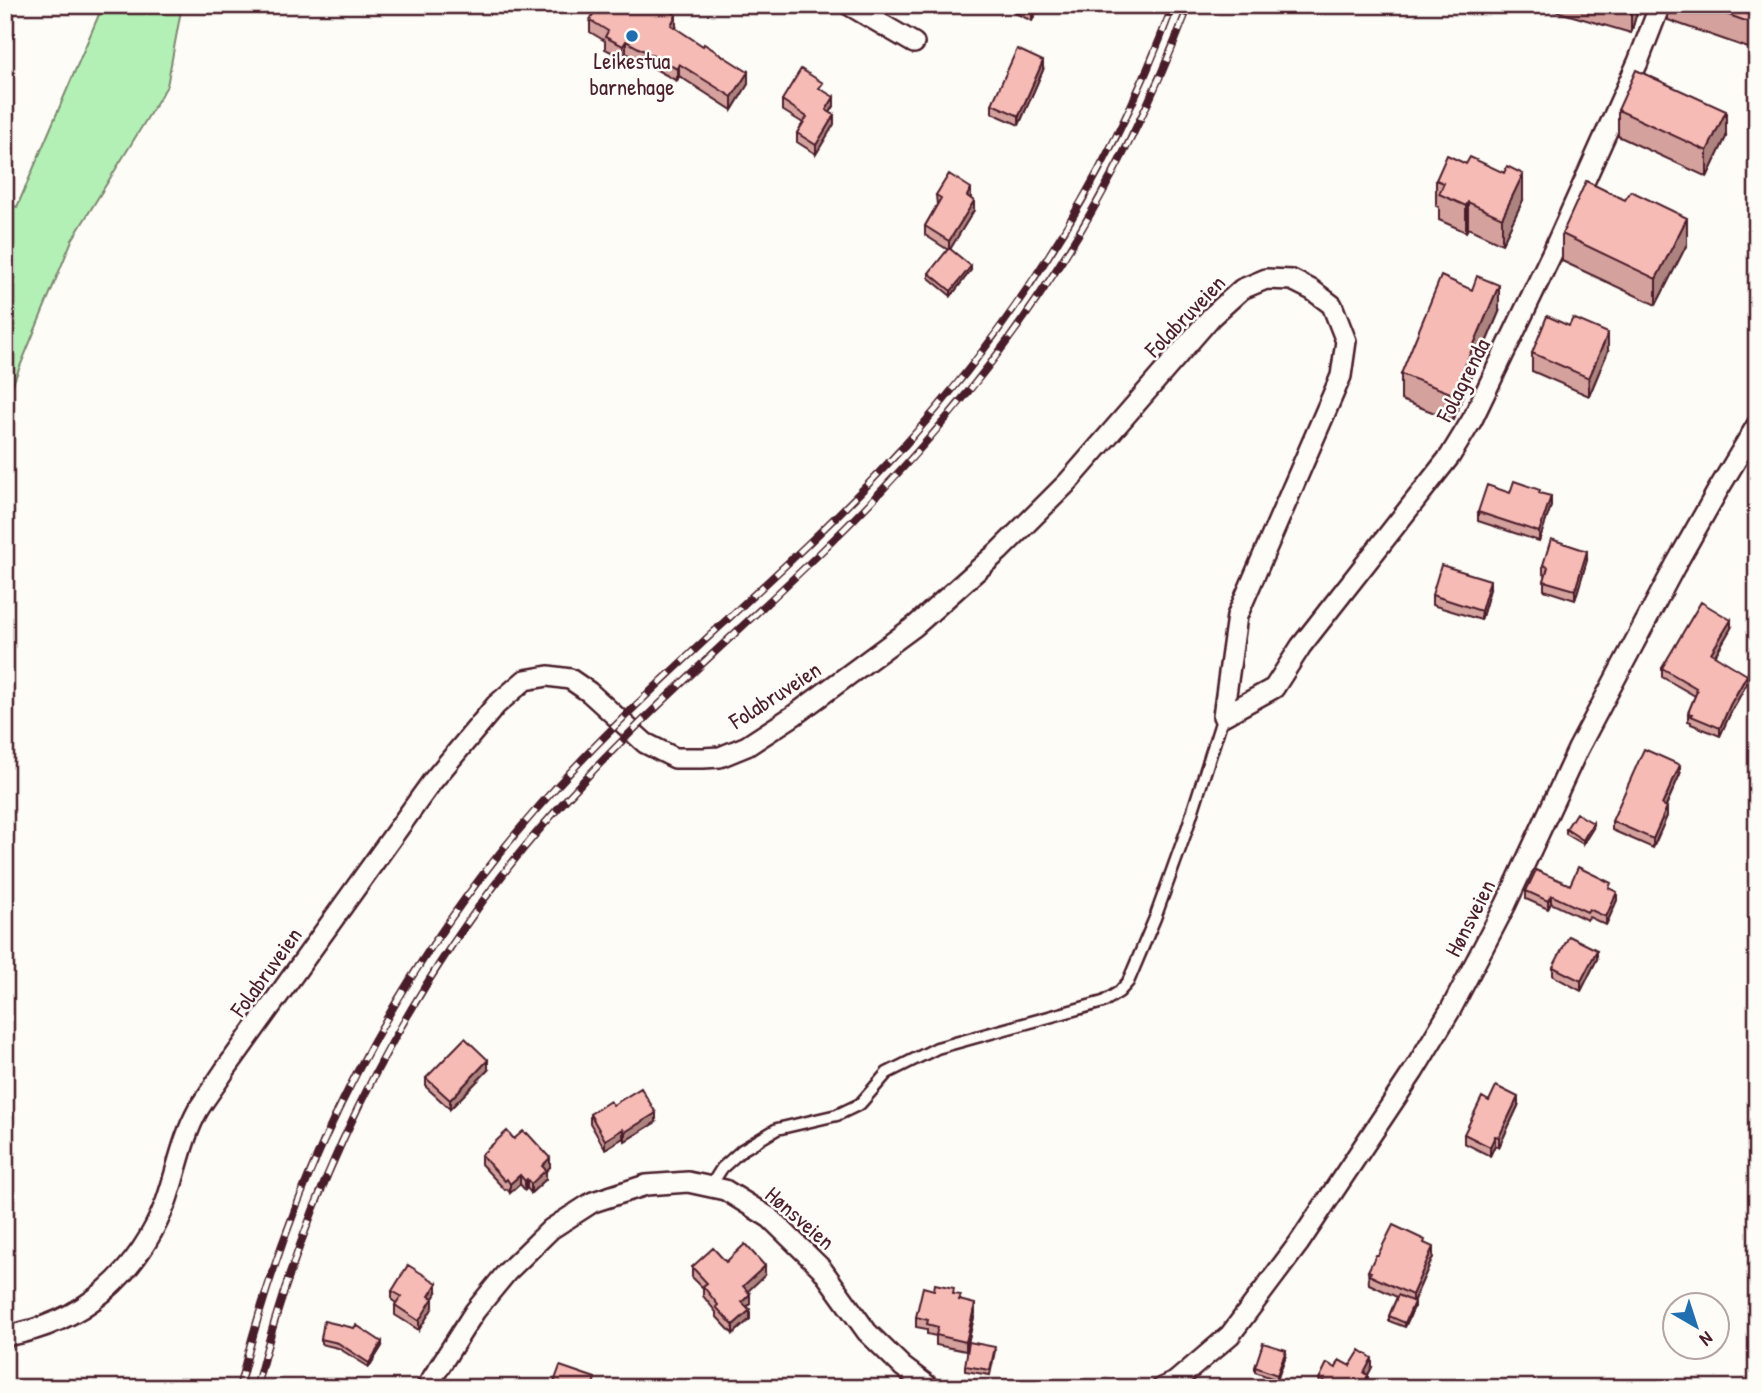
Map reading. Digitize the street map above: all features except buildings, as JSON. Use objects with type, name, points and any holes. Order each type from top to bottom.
[{"type":"street","points":[[849,5],[914,43]]},
{"type":"street","name":"Folagrenda","points":[[1223,716],[1274,688],[1301,646],[1450,456],[1472,420],[1565,225],[1638,62],[1660,5]]},
{"type":"street","name":"Folabruveien","points":[[5,1336],[27,1333],[65,1319],[98,1297],[129,1267],[150,1236],[161,1213],[181,1151],[198,1111],[225,1070],[431,783],[510,691],[525,680],[548,676],[570,679],[589,692],[645,743],[675,758],[720,757],[747,746],[793,716],[915,626],[999,551],[1068,482],[1212,316],[1242,289],[1266,279],[1292,281],[1312,290],[1332,305],[1346,341],[1341,376],[1237,617],[1223,716]]},
{"type":"street","name":"Hønsveien","points":[[1162,1388],[1175,1382],[1230,1335],[1299,1242],[1413,1072],[1451,1009],[1500,916],[1578,749],[1675,566],[1757,425]]},
{"type":"street","name":"Hønsveien","points":[[425,1388],[475,1311],[507,1272],[551,1228],[593,1202],[646,1185],[688,1182],[725,1191],[771,1218],[821,1268],[867,1332],[903,1367],[931,1388]]},
{"type":"lane","points":[[710,1187],[722,1168],[742,1150],[777,1129],[837,1115],[860,1104],[887,1073],[937,1048],[1103,1002],[1119,992],[1128,982],[1155,918],[1223,716]]},
{"type":"green space","points":[[103,5],[182,5],[167,86],[72,240],[5,403],[5,203],[17,207]]},
{"type":"railway","points":[[239,1388],[261,1308],[287,1231],[318,1155],[352,1082],[435,941],[483,875],[535,811],[579,763],[860,493],[904,446],[987,346],[1060,238],[1092,182],[1122,125],[1173,5]]},
{"type":"railway","points":[[256,1388],[299,1247],[356,1112],[389,1048],[467,923],[546,821],[584,780],[882,490],[938,428],[989,365],[1037,299],[1081,231],[1156,84],[1189,5]]},
{"type":"place","name":"Leikestua barnehage","points":[[632,36]]}]
